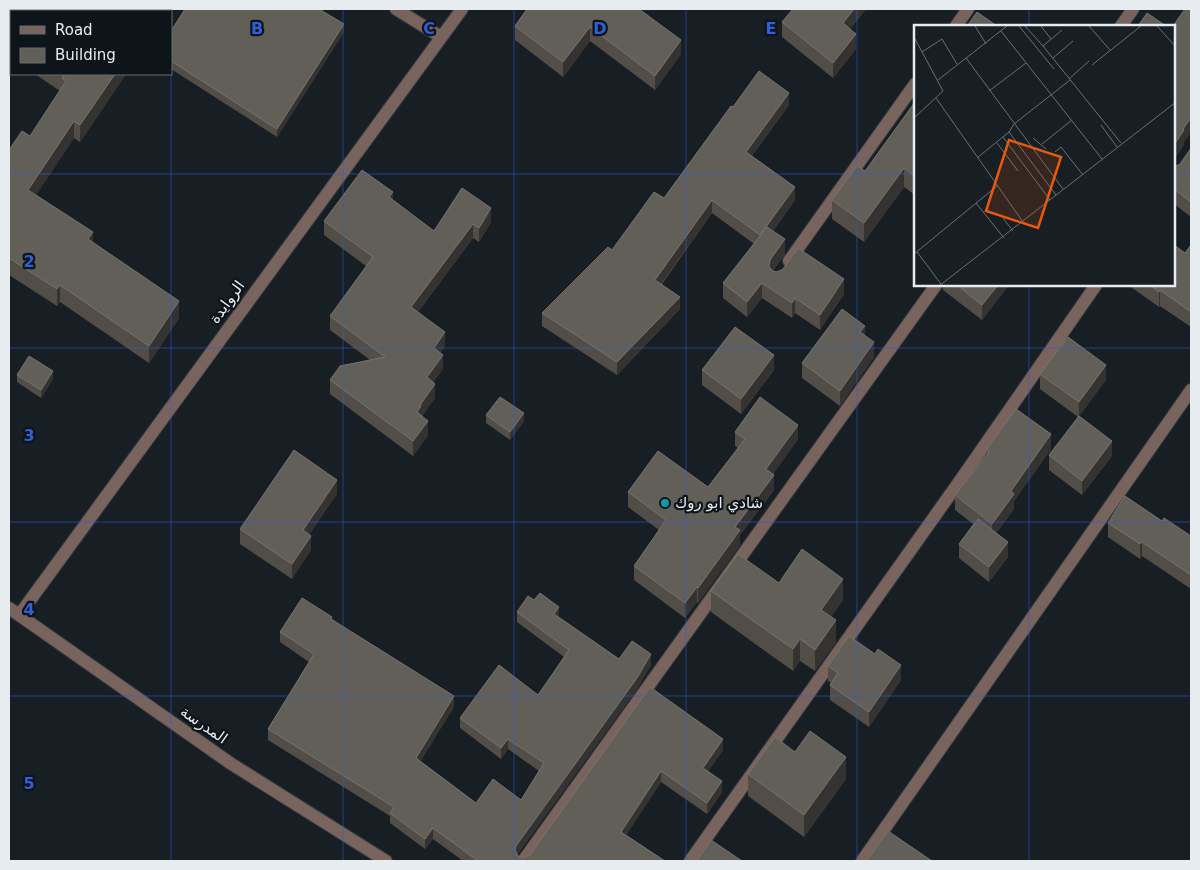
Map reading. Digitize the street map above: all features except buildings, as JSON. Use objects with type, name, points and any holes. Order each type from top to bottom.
[{"type":"street","points":[[396,9],[441,37]]},
{"type":"street","name":"الروايدة","points":[[14,611],[462,9]]},
{"type":"street","points":[[957,25],[968,9]]},
{"type":"street","points":[[1122,25],[1134,9]]},
{"type":"street","points":[[782,271],[914,85]]},
{"type":"street","points":[[523,861],[935,286]]},
{"type":"street","points":[[690,861],[1095,286]]},
{"type":"street","points":[[862,861],[1191,390]]},
{"type":"street","name":"المدرسة","points":[[14,611],[230,763],[386,861]]},
{"type":"place","name":"شادي ابو روك","points":[[665,503]]}]
